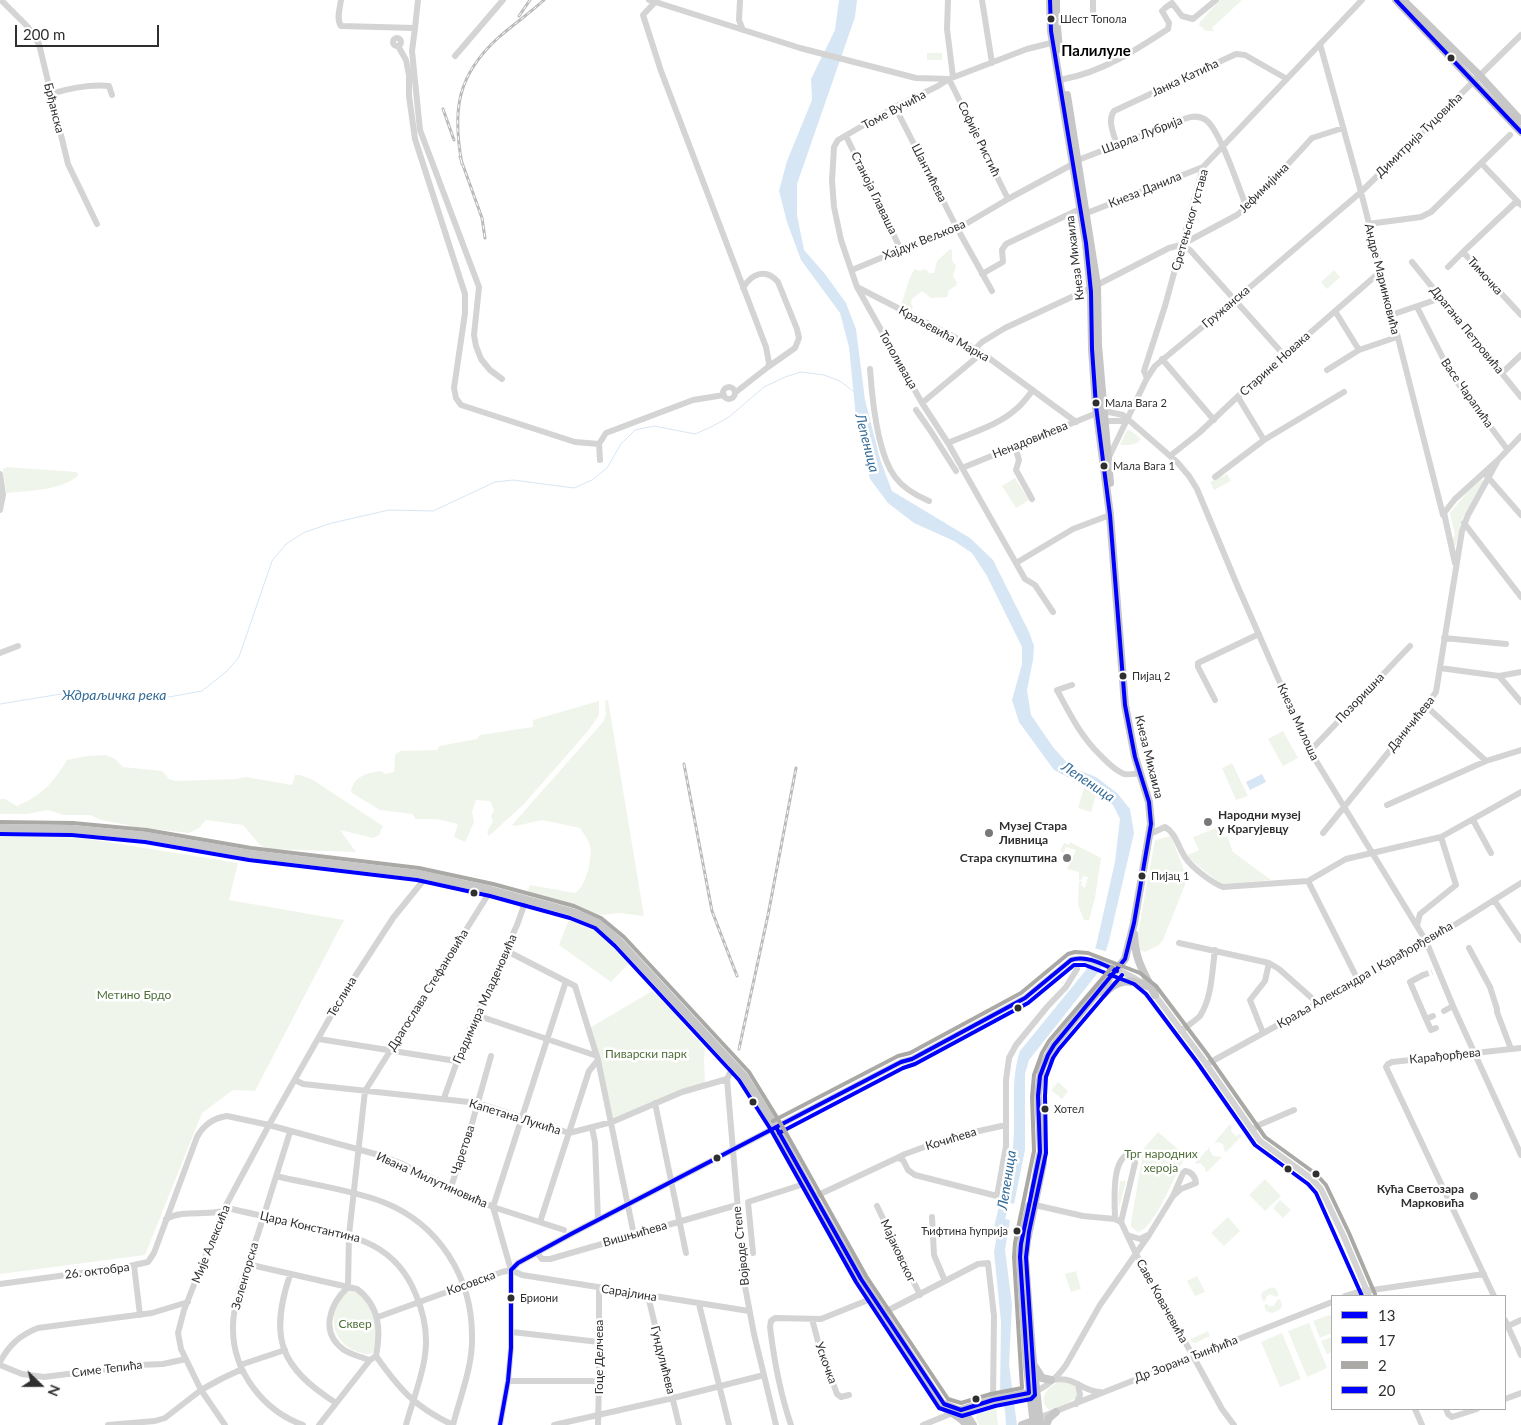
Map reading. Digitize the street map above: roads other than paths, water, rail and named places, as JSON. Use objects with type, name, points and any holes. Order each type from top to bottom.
[{"type":"main road","name":"Кнеза Михаила","points":[[1050,0],[1050,19],[1064,79],[1075,162]]},
{"type":"main road","name":"Кнеза Михаила","points":[[1056,0],[1056,42],[1084,211],[1094,286],[1093,356],[1108,459],[1112,503],[1110,514]]},
{"type":"main road","points":[[1396,0],[1521,121]]},
{"type":"main road","points":[[1404,0],[1476,78],[1521,132]]},
{"type":"main road","name":"Кнеза Михаила","points":[[1085,1009],[1117,970],[1127,953],[1150,834],[1150,802],[1140,773],[1128,724],[1123,691],[1101,417]]},
{"type":"main road","points":[[0,828],[72,829],[146,836],[250,854],[384,869],[427,876],[491,890],[572,912],[604,927],[667,992],[745,1078],[776,1127],[873,1298],[946,1408],[967,1425]]},
{"type":"main road","points":[[1134,923],[1135,949],[1138,960],[1155,995]]},
{"type":"main road","points":[[1029,1393],[1034,1365],[1025,1259],[1043,1163],[1038,1093],[1042,1067],[1054,1046],[1085,1009],[1096,1002],[1115,984],[1128,981],[1147,986]]},
{"type":"main road","points":[[1022,1425],[1036,1422],[1029,1393],[1020,1251],[1041,1151]]},
{"type":"main road","points":[[1034,1365],[1042,1378],[1051,1380]]},
{"type":"main road","points":[[960,1410],[994,1400],[1029,1393]]},
{"type":"main road","points":[[944,1404],[968,1415],[974,1425]]},
{"type":"main road","points":[[967,1425],[968,1415],[975,1406]]},
{"type":"main road","points":[[1046,1425],[1056,1412]]},
{"type":"street","name":"Брђанска","points":[[1,0],[28,27],[38,44],[68,164],[96,224]]},
{"type":"street","points":[[340,0],[338,17],[341,26],[415,28]]},
{"type":"street","points":[[418,0],[412,51],[420,130],[479,287],[474,335],[476,346],[481,359],[490,370],[502,379]]},
{"type":"street","points":[[455,56],[503,0]]},
{"type":"street","points":[[654,0],[643,15],[661,70],[766,348],[768,367]]},
{"type":"street","name":"Томе Вучића","points":[[654,0],[806,50],[911,77],[951,78]]},
{"type":"street","points":[[740,0],[739,20],[743,30]]},
{"type":"street","name":"Софије Ристић","points":[[948,0],[947,30],[951,78],[1008,199]]},
{"type":"street","points":[[982,0],[992,63]]},
{"type":"street","points":[[1093,0],[1093,16],[1096,20]]},
{"type":"street","points":[[1064,79],[1107,66],[1118,58],[1140,48],[1168,29],[1170,24],[1162,11],[1171,2],[1180,14],[1191,19],[1197,17],[1216,0]]},
{"type":"street","name":"Сретењског устава","points":[[1147,378],[1144,371],[1165,306],[1203,168],[1362,0]]},
{"type":"street","name":"Димитрија Туцовића","points":[[1360,192],[1521,36]]},
{"type":"street","name":"Томе Вучића","points":[[838,140],[895,107],[951,78],[1027,50],[1056,42]]},
{"type":"street","name":"Андре Маринковића","points":[[1320,44],[1443,515]]},
{"type":"street","points":[[398,46],[406,60],[409,75],[409,96],[415,139],[465,294],[465,313],[454,388],[456,398],[461,405],[574,442],[599,444]]},
{"type":"street","name":"Јанка Катића","points":[[1117,145],[1110,120],[1114,111],[1236,54],[1245,55],[1287,79]]},
{"type":"street","points":[[935,78],[939,82],[938,86]]},
{"type":"street","points":[[50,94],[72,88],[102,85],[108,86],[112,95]]},
{"type":"street","name":"Шантићева","points":[[895,107],[957,228],[992,291]]},
{"type":"street","name":"Шарла Лубрија","points":[[1075,162],[1192,116],[1200,117],[1208,122],[1222,146],[1247,208]]},
{"type":"street","name":"Јефимијина","points":[[975,349],[982,342],[1005,328],[1169,248],[1181,245],[1234,217],[1247,208],[1312,138],[1343,128]]},
{"type":"street","points":[[1368,224],[1426,215],[1431,212],[1510,135]]},
{"type":"street","name":"Станоја Главаша","points":[[846,136],[901,250]]},
{"type":"street","name":"Тополиваца","points":[[838,140],[834,147],[832,181],[834,207],[842,244],[857,287],[922,403],[948,443],[959,469]]},
{"type":"street","name":"Хајдук Вељкова","points":[[852,270],[964,225],[1075,162]]},
{"type":"street","points":[[1464,252],[1519,203],[1481,163]]},
{"type":"street","name":"Кнеза Данила","points":[[982,274],[1003,262],[1001,254],[1005,245],[1084,211],[1203,168]]},
{"type":"street","name":"Гружанска","points":[[1108,459],[1147,378],[1162,359],[1235,300],[1360,192]]},
{"type":"street","points":[[1181,245],[1190,250],[1284,355]]},
{"type":"street","name":"Тимочка","points":[[1448,267],[1464,252],[1521,315]]},
{"type":"street","name":"Драгана Петровића","points":[[1412,262],[1521,397]]},
{"type":"street","name":"Старине Новака","points":[[1170,456],[1214,420],[1284,355],[1380,272]]},
{"type":"street","points":[[600,460],[599,444],[606,433],[693,400],[724,396],[724,389],[728,387],[734,388],[736,392],[795,348],[798,338],[797,329],[778,282],[773,276],[761,274],[752,277],[743,288]]},
{"type":"street","name":"Краљевића Марка","points":[[857,287],[982,353],[1076,422]]},
{"type":"street","points":[[1391,315],[1441,298]]},
{"type":"street","name":"Васе Чарапића","points":[[1417,307],[1447,367],[1461,389],[1507,449]]},
{"type":"street","points":[[1335,311],[1359,350]]},
{"type":"street","points":[[1327,370],[1359,350],[1397,337]]},
{"type":"street","points":[[922,403],[982,353]]},
{"type":"street","points":[[1502,373],[1521,355]]},
{"type":"street","points":[[1162,359],[1214,420]]},
{"type":"street","points":[[870,369],[878,425],[890,468],[904,486],[918,496],[930,501]]},
{"type":"street","points":[[948,443],[1010,414],[1016,410],[1033,390]]},
{"type":"street","points":[[1215,477],[1264,440],[1344,392]]},
{"type":"street","points":[[1238,397],[1264,440]]},
{"type":"street","name":"Тополиваца","points":[[916,410],[959,469],[1026,580],[1035,585],[1053,612]]},
{"type":"street","points":[[1101,417],[1120,421],[1127,419]]},
{"type":"street","name":"Ненадовићева","points":[[959,469],[1076,422],[1101,417]]},
{"type":"street","name":"Кнеза Милоша","points":[[1127,419],[1170,456],[1189,476],[1197,489],[1310,751],[1426,941],[1435,970],[1475,1052],[1521,1155]]},
{"type":"street","name":"Даничићева","points":[[1455,564],[1443,515],[1455,499],[1486,475],[1507,449],[1521,436]]},
{"type":"street","points":[[1015,447],[1019,460],[1016,470],[1032,499]]},
{"type":"street","points":[[0,474],[0,510]]},
{"type":"street","points":[[1486,475],[1521,516]]},
{"type":"street","name":"Даничићева","points":[[1323,833],[1436,692],[1459,543],[1464,523],[1486,475]]},
{"type":"street","points":[[1438,496],[1448,501],[1455,499]]},
{"type":"street","points":[[1016,563],[1073,529],[1110,514]]},
{"type":"street","points":[[1464,523],[1521,597]]},
{"type":"street","points":[[1450,547],[1455,549],[1459,543]]},
{"type":"street","points":[[1215,700],[1198,664],[1259,634]]},
{"type":"street","points":[[1444,638],[1506,644]]},
{"type":"street","points":[[0,653],[18,646]]},
{"type":"street","name":"Позоришна","points":[[1310,751],[1410,646]]},
{"type":"street","points":[[1440,668],[1499,676],[1521,672]]},
{"type":"street","points":[[1499,676],[1521,702]]},
{"type":"street","points":[[1072,685],[1056,690],[1089,744],[1110,765],[1124,773],[1140,773]]},
{"type":"street","points":[[1426,706],[1486,761]]},
{"type":"street","points":[[1387,806],[1395,800],[1424,790],[1486,761],[1521,750]]},
{"type":"street","points":[[1150,834],[1165,827],[1172,832],[1187,860],[1210,880],[1222,887],[1308,881],[1346,859],[1441,837],[1521,792]]},
{"type":"street","points":[[1473,820],[1491,853]]},
{"type":"street","points":[[1417,926],[1420,914],[1456,885],[1441,837]]},
{"type":"street","name":"Теслина","points":[[269,1126],[341,998],[404,904],[427,876]]},
{"type":"street","points":[[1308,881],[1358,980]]},
{"type":"street","name":"Краља Александра I Карађорђевића","points":[[1206,1064],[1418,948],[1426,941],[1521,883]]},
{"type":"street","name":"Драгослава Стефановића","points":[[365,1091],[491,890]]},
{"type":"street","name":"Градимира Младеновића","points":[[444,1098],[456,1061],[517,925],[526,900]]},
{"type":"street","points":[[1494,900],[1521,940]]},
{"type":"street","points":[[1179,943],[1268,963],[1279,969],[1317,1004]]},
{"type":"street","points":[[1469,948],[1490,987],[1511,1049]]},
{"type":"street","points":[[505,950],[575,986],[598,1058],[634,1235]]},
{"type":"street","points":[[1181,1031],[1199,1017],[1203,1010],[1210,987],[1215,950]]},
{"type":"street","name":"Косовска","points":[[378,1317],[511,1270],[537,1253],[628,1204],[992,1016],[1029,995],[1071,960],[1076,958],[1086,959],[1117,970]]},
{"type":"street","points":[[1263,1033],[1250,1000],[1265,980],[1268,963]]},
{"type":"street","points":[[814,1197],[897,1158],[903,1160],[908,1170],[915,1175],[997,1196],[1005,1155],[1006,1080],[1010,1055],[1047,1007],[1066,987],[1078,969]]},
{"type":"street","points":[[1117,970],[1137,979],[1155,995],[1264,1145],[1312,1179],[1320,1189],[1334,1215],[1368,1293]]},
{"type":"street","points":[[1423,975],[1410,982],[1431,1030],[1436,1028]]},
{"type":"street","points":[[500,1425],[508,1381],[512,1332],[511,1270],[494,1207],[566,981]]},
{"type":"street","points":[[1444,1011],[1453,1006]]},
{"type":"street","points":[[476,1016],[598,1058]]},
{"type":"street","points":[[1426,1019],[1433,1016]]},
{"type":"street","points":[[319,1039],[456,1061]]},
{"type":"street","name":"Карађорђева","points":[[1484,1274],[1387,1072],[1386,1066],[1392,1062],[1521,1048]]},
{"type":"street","name":"Чаретова","points":[[452,1186],[491,1056]]},
{"type":"street","points":[[540,1222],[589,1071],[598,1058]]},
{"type":"street","points":[[727,1078],[734,1065]]},
{"type":"street","name":"Капетана Лукића","points":[[295,1080],[303,1084],[478,1103],[569,1133],[612,1122],[682,1092],[727,1078]]},
{"type":"street","name":"Војводе Степе","points":[[727,1078],[742,1263],[749,1311],[776,1425]]},
{"type":"street","points":[[276,1176],[353,1193],[385,1202],[418,1221],[450,1255],[464,1286],[472,1321],[468,1366],[453,1425],[427,1411],[413,1400],[373,1358],[352,1354],[344,1350],[332,1333],[330,1321],[332,1308],[340,1295],[348,1287],[349,1235],[353,1193],[365,1091]]},
{"type":"street","points":[[655,1103],[686,1253]]},
{"type":"street","points":[[1252,1130],[1266,1121],[1294,1110]]},
{"type":"street","name":"26. октобра","points":[[0,1284],[145,1263],[154,1253],[195,1142],[202,1130],[220,1117],[227,1116],[269,1126]]},
{"type":"street","name":"Ивана Милутиновића","points":[[269,1126],[393,1160],[494,1207],[564,1230]]},
{"type":"street","name":"Мије Алексића","points":[[225,1425],[201,1390],[179,1344],[178,1333],[224,1209],[269,1126]]},
{"type":"street","name":"Кочићева","points":[[897,1158],[952,1137],[1006,1126]]},
{"type":"street","points":[[592,1128],[595,1142],[598,1220]]},
{"type":"street","name":"Зеленгорска","points":[[290,1132],[247,1264],[233,1320],[234,1344],[241,1367],[258,1395],[290,1420],[303,1425]]},
{"type":"street","points":[[1118,1221],[1135,1163],[1135,1156],[1132,1153],[1123,1158],[1117,1171],[1114,1193],[1118,1221],[1136,1254]]},
{"type":"street","points":[[753,1253],[748,1202],[807,1183]]},
{"type":"street","points":[[1029,1393],[1060,1373],[1100,1305],[1149,1235],[1173,1196]]},
{"type":"street","points":[[229,1200],[232,1209]]},
{"type":"street","name":"Вишњићева","points":[[537,1253],[540,1258],[545,1260],[736,1205]]},
{"type":"street","points":[[1035,1205],[1083,1216],[1118,1221]]},
{"type":"street","name":"Мајаковског","points":[[877,1206],[920,1295]]},
{"type":"street","points":[[166,1219],[183,1214],[218,1212],[224,1209]]},
{"type":"street","name":"Цара Константина","points":[[224,1209],[232,1209],[349,1235],[373,1245],[396,1262],[409,1280],[419,1301],[424,1319],[426,1345],[422,1368],[406,1425]]},
{"type":"street","points":[[932,1217],[934,1255],[945,1281]]},
{"type":"street","points":[[1127,1236],[1140,1239],[1149,1235]]},
{"type":"street","name":"Саве Ковачевића","points":[[1136,1254],[1192,1356],[1234,1425]]},
{"type":"street","points":[[883,1313],[978,1264],[987,1262],[989,1264],[994,1316],[994,1400]]},
{"type":"street","points":[[247,1264],[357,1290],[363,1294],[378,1317],[380,1338],[373,1358],[319,1425]]},
{"type":"street","points":[[134,1266],[140,1315]]},
{"type":"street","name":"Сарајлина","points":[[511,1270],[522,1275],[749,1311]]},
{"type":"street","points":[[1353,1295],[1484,1274],[1494,1295]]},
{"type":"street","points":[[290,1275],[280,1316],[280,1328],[285,1350],[294,1369],[305,1381],[336,1403]]},
{"type":"street","name":"Гоце Делчева","points":[[598,1288],[600,1342],[598,1425]]},
{"type":"street","name":"Гундулићева","points":[[648,1296],[679,1425]]},
{"type":"street","points":[[791,1425],[774,1363],[770,1321],[774,1318],[825,1318],[873,1298]]},
{"type":"street","points":[[0,1363],[12,1344],[25,1334],[38,1328],[164,1311],[188,1302]]},
{"type":"street","name":"Др Зорана Ђинђића","points":[[1036,1422],[1103,1392],[1331,1302]]},
{"type":"street","points":[[698,1304],[728,1425]]},
{"type":"street","name":"Ускочка","points":[[812,1319],[819,1345],[837,1394],[841,1397],[849,1395]]},
{"type":"street","points":[[1521,1320],[1506,1323],[1521,1355]]},
{"type":"street","points":[[512,1332],[600,1342]]},
{"type":"street","points":[[108,1425],[160,1420],[172,1414],[201,1390],[241,1367],[285,1350]]},
{"type":"street","name":"Симе Тепића","points":[[0,1363],[22,1374],[44,1377],[139,1365],[164,1364],[186,1359]]},
{"type":"street","points":[[554,1425],[599,1416],[764,1375]]},
{"type":"street","points":[[1051,1380],[1068,1379],[1089,1390],[1103,1392]]},
{"type":"street","points":[[508,1381],[600,1381]]},
{"type":"street","points":[[1076,1404],[1080,1395],[1077,1383]]},
{"type":"street","points":[[1506,1399],[1521,1393]]},
{"type":"street","points":[[923,1425],[960,1410]]},
{"type":"street","points":[[1415,1410],[1422,1425]]},
{"type":"street","points":[[1446,1410],[1452,1417],[1474,1410]]},
{"type":"water","points":[[839,0],[857,0],[855,17],[797,184],[797,215],[804,250],[825,274],[846,303],[856,329],[865,400],[880,459],[892,491],[970,538],[993,560],[1029,632],[1034,646],[1027,690],[1031,715],[1053,747],[1071,767],[1096,777],[1117,793],[1130,809],[1134,833],[1109,941],[1100,970],[1029,1060],[1025,1074],[1025,1150],[1014,1204],[1003,1201],[1013,1149],[1014,1081],[1017,1061],[1020,1051],[1086,970],[1096,946],[1115,862],[1120,819],[1113,805],[1095,790],[1054,770],[1019,722],[1012,700],[1022,664],[1022,647],[987,576],[972,553],[954,541],[914,523],[888,503],[870,479],[857,428],[849,347],[840,313],[801,260],[787,222],[779,191],[787,161],[812,100],[811,79],[835,30]]},
{"type":"water","points":[[1262,774],[1266,782],[1250,790],[1246,782]]},
{"type":"water","points":[[1000,1218],[1010,1220],[1005,1250],[1012,1305],[1009,1365],[1017,1425],[1006,1425],[1005,1410],[1000,1394],[1001,1322],[994,1252]]},
{"type":"waterway","name":"Ждраљичка река","points":[[0,704],[67,693],[169,697],[202,691],[227,671],[239,657],[272,561],[286,544],[305,532],[332,523],[389,510],[433,511],[495,482],[513,480],[574,488],[592,480],[607,468],[621,444],[635,430],[654,426],[695,434],[729,417],[764,387],[801,372],[824,375],[840,381],[854,392]]},
{"type":"waterway","name":"Лепеница","points":[[998,1230],[1007,1191]]},
{"type":"tunnel","points":[[1423,975],[1432,972]]},
{"type":"railway","points":[[519,16],[530,0]]},
{"type":"railway","points":[[462,164],[459,145],[458,110],[466,80],[474,65],[485,51],[544,0]]},
{"type":"railway","points":[[443,109],[454,140]]},
{"type":"railway","points":[[460,157],[482,218],[485,238]]},
{"type":"railway","points":[[684,764],[712,911],[737,976]]},
{"type":"railway","points":[[739,1049],[768,915],[796,768]]},
{"type":"place","name":"Шест Топола","points":[[1051,19]]},
{"type":"place","name":"Мала Вага 2","points":[[1096,403]]},
{"type":"place","name":"Мала Вага 1","points":[[1104,466]]},
{"type":"place","name":"Пијац 2","points":[[1123,676]]},
{"type":"place","name":"Народни музеј у Крагујевцу","points":[[1208,822]]},
{"type":"place","name":"Музеј Стара Ливница","points":[[989,833]]},
{"type":"place","name":"Стара скупштина","points":[[1067,858]]},
{"type":"place","name":"Пијац 1","points":[[1142,876]]},
{"type":"place","name":"Хотел","points":[[1045,1109]]},
{"type":"place","name":"Кућа Светозара Марковића","points":[[1474,1196]]},
{"type":"place","name":"Ћифтина ћуприја","points":[[1017,1231]]},
{"type":"place","name":"Бриони","points":[[511,1298]]},
{"type":"district","name":"Палилуле","points":[[1096,51]]},
{"type":"park label","name":"Метино Брдо","points":[[134,995]]},
{"type":"park label","name":"Пиварски парк","points":[[646,1054]]},
{"type":"park label","name":"Трг народних хероја","points":[[1161,1161]]},
{"type":"park label","name":"Сквер","points":[[355,1324]]}]
